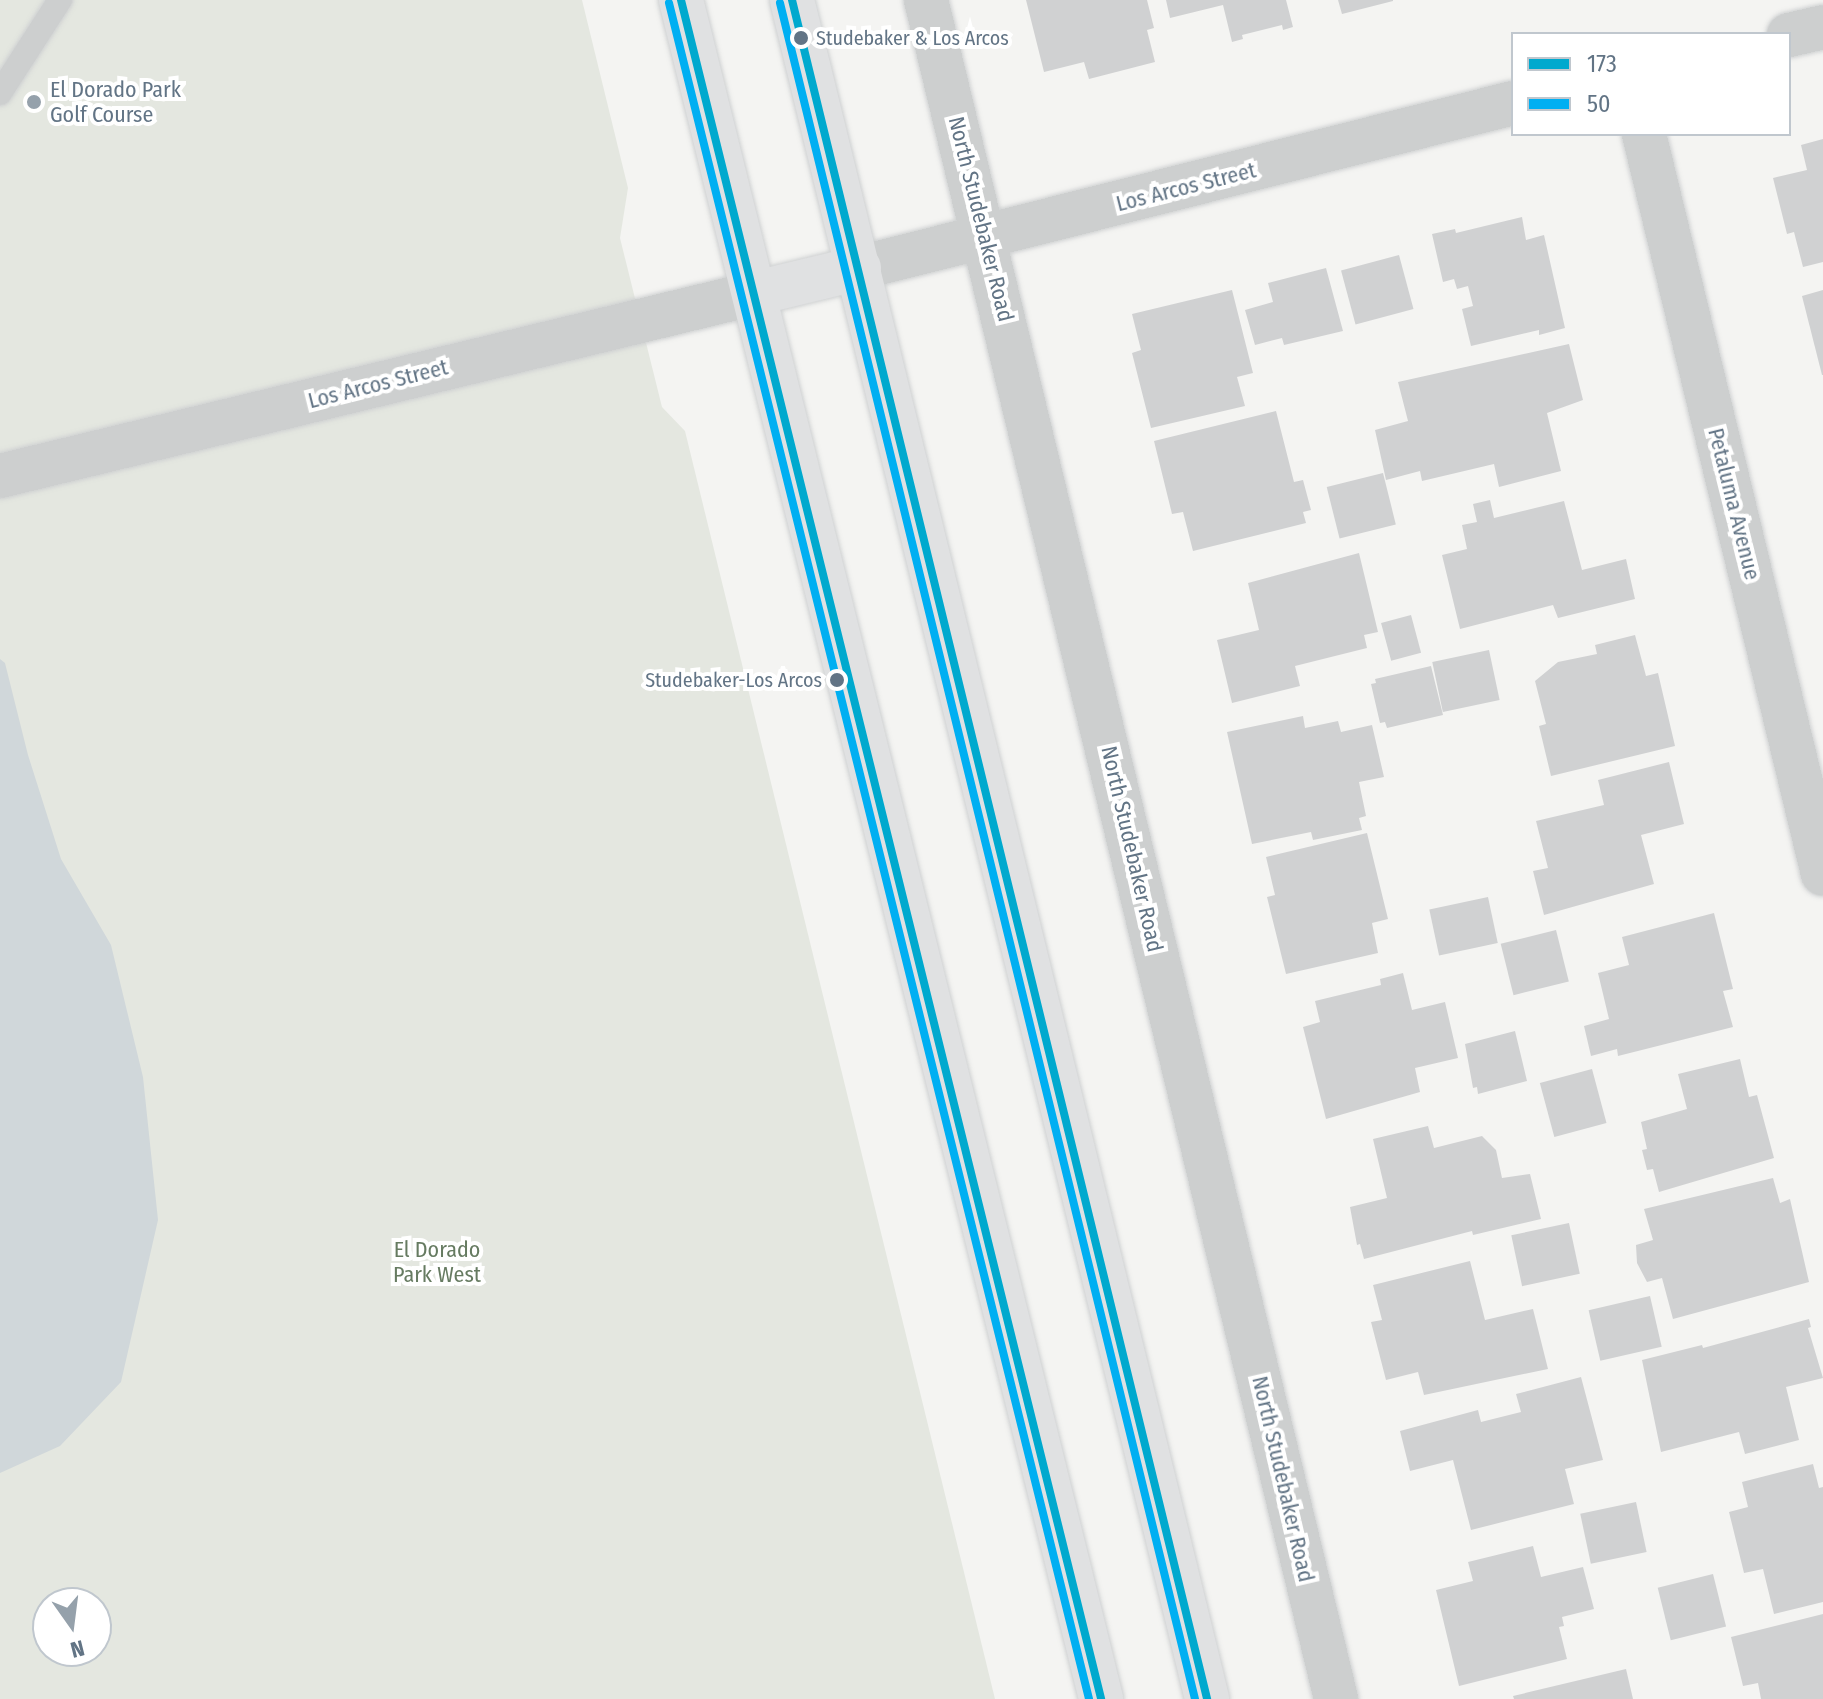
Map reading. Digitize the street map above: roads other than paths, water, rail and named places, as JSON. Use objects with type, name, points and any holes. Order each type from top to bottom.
[{"type":"main road","points":[[681,0],[756,293],[1101,1699]]},
{"type":"main road","points":[[792,0],[1207,1699]]},
{"type":"main road","points":[[756,293],[859,268]]},
{"type":"street","name":"North Studebaker Road","points":[[926,0],[986,237],[1336,1699]]},
{"type":"street","points":[[1791,35],[1823,27]]},
{"type":"street","name":"Los Arcos Street","points":[[859,268],[1511,104]]},
{"type":"street","name":"Petaluma Avenue","points":[[1644,136],[1823,874]]},
{"type":"street","name":"Los Arcos Street","points":[[0,476],[756,293]]},
{"type":"lane","points":[[0,93],[60,0]]},
{"type":"place","name":"Studebaker & Los Arcos","points":[[801,38]]},
{"type":"place","name":"El Dorado Park Golf Course","points":[[34,102]]},
{"type":"place","name":"Studebaker-Los Arcos","points":[[837,680]]},
{"type":"park label","name":"El Dorado Park West","points":[[437,1262]]}]
